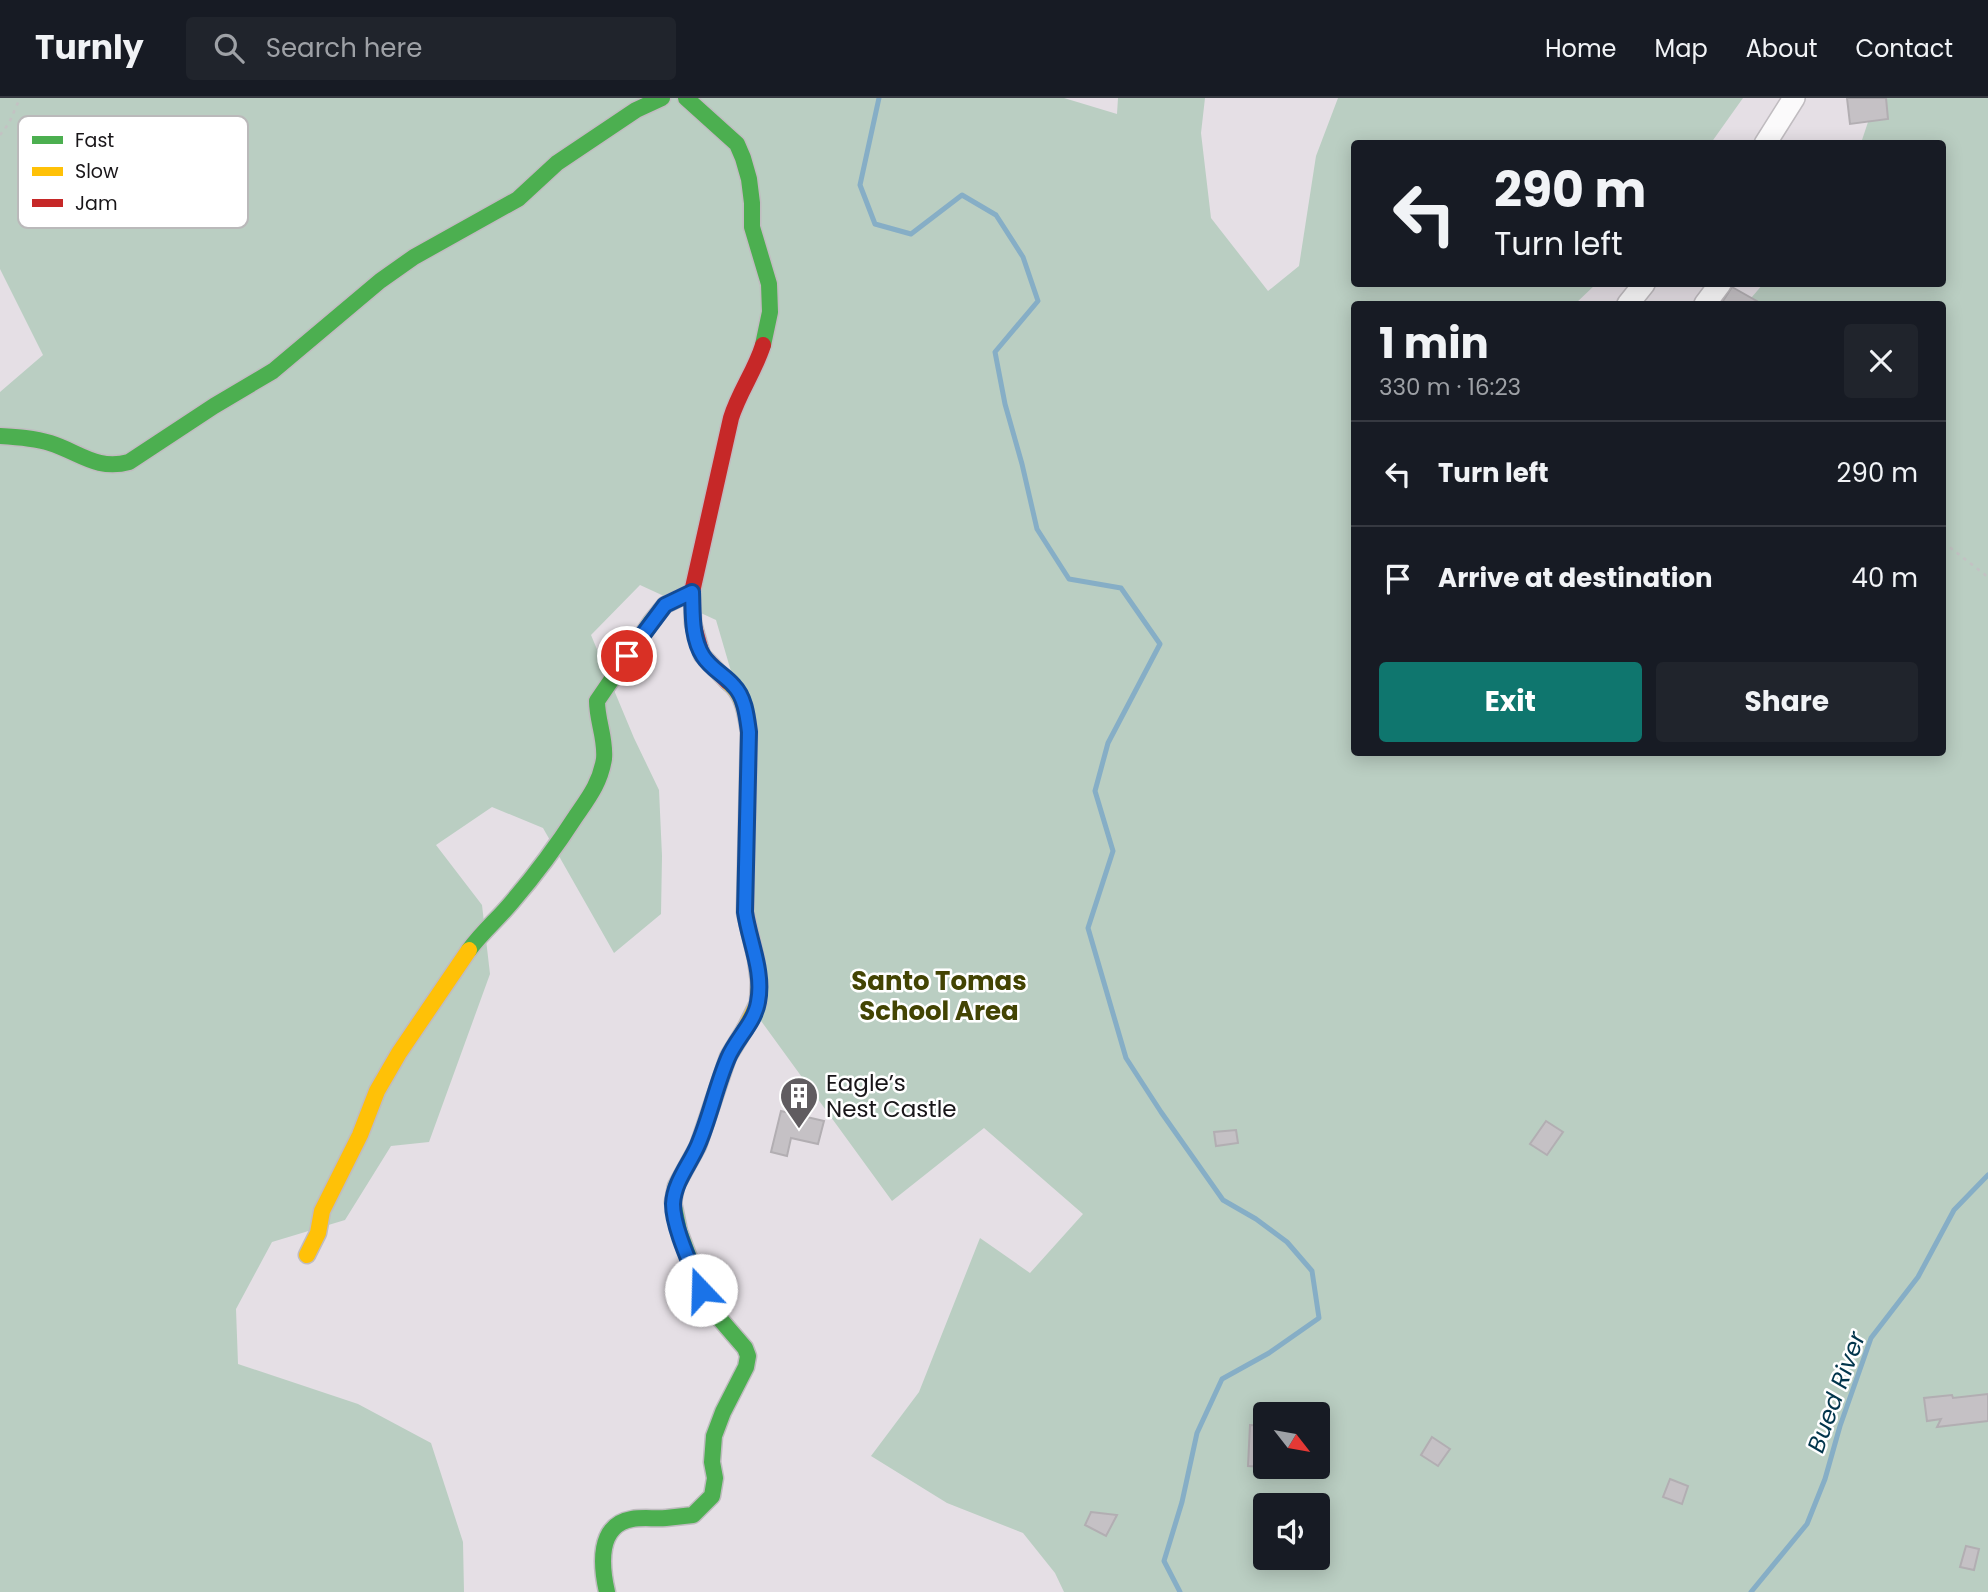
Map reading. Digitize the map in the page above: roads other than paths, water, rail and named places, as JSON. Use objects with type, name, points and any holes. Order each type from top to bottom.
[{"type":"street","points":[[0,436],[50,443],[101,465],[120,466],[129,462],[214,406],[274,371],[380,281],[414,257],[518,199],[557,163],[636,110],[662,98]]},
{"type":"street","points":[[607,1592],[602,1571],[603,1550],[612,1530],[620,1523],[632,1519],[693,1515],[712,1496],[715,1478],[712,1462],[714,1436],[746,1367],[748,1356],[745,1348],[720,1319],[701,1290],[679,1231],[673,1202],[677,1186],[698,1146],[728,1057],[758,1003],[756,959],[745,912],[749,732],[745,707],[734,686],[702,655],[693,623],[692,592],[736,402],[757,364],[767,333],[770,312],[769,284],[753,234],[749,179],[737,144],[686,98]]},
{"type":"street","points":[[1768,140],[1794,98]]},
{"type":"street","points":[[1630,301],[1642,287]]},
{"type":"street","points":[[307,1255],[318,1233],[322,1212],[335,1182],[360,1135],[377,1091],[399,1053],[481,933],[542,867],[599,782],[604,757],[597,701],[665,605],[692,592]]},
{"type":"waterway","points":[[879,98],[860,185],[875,224],[911,234],[962,195],[996,215],[1023,257],[1038,301],[995,352],[1005,404],[1037,529],[1069,579],[1121,588],[1160,644],[1108,743],[1095,791],[1113,851],[1088,928],[1126,1058],[1223,1200],[1256,1219],[1287,1242],[1312,1271],[1319,1318],[1269,1353],[1222,1379],[1197,1433],[1182,1502],[1164,1561],[1180,1592]]},
{"type":"waterway","name":"Bued River","points":[[1751,1592],[1807,1524],[1825,1479],[1840,1426],[1871,1338],[1918,1277],[1954,1210],[1988,1175]]},
{"type":"place","name":"Eagle’s Nest Castle","points":[[799,1130]]},
{"type":"district","name":"Santo Tomas School Area","points":[[939,996]]}]
